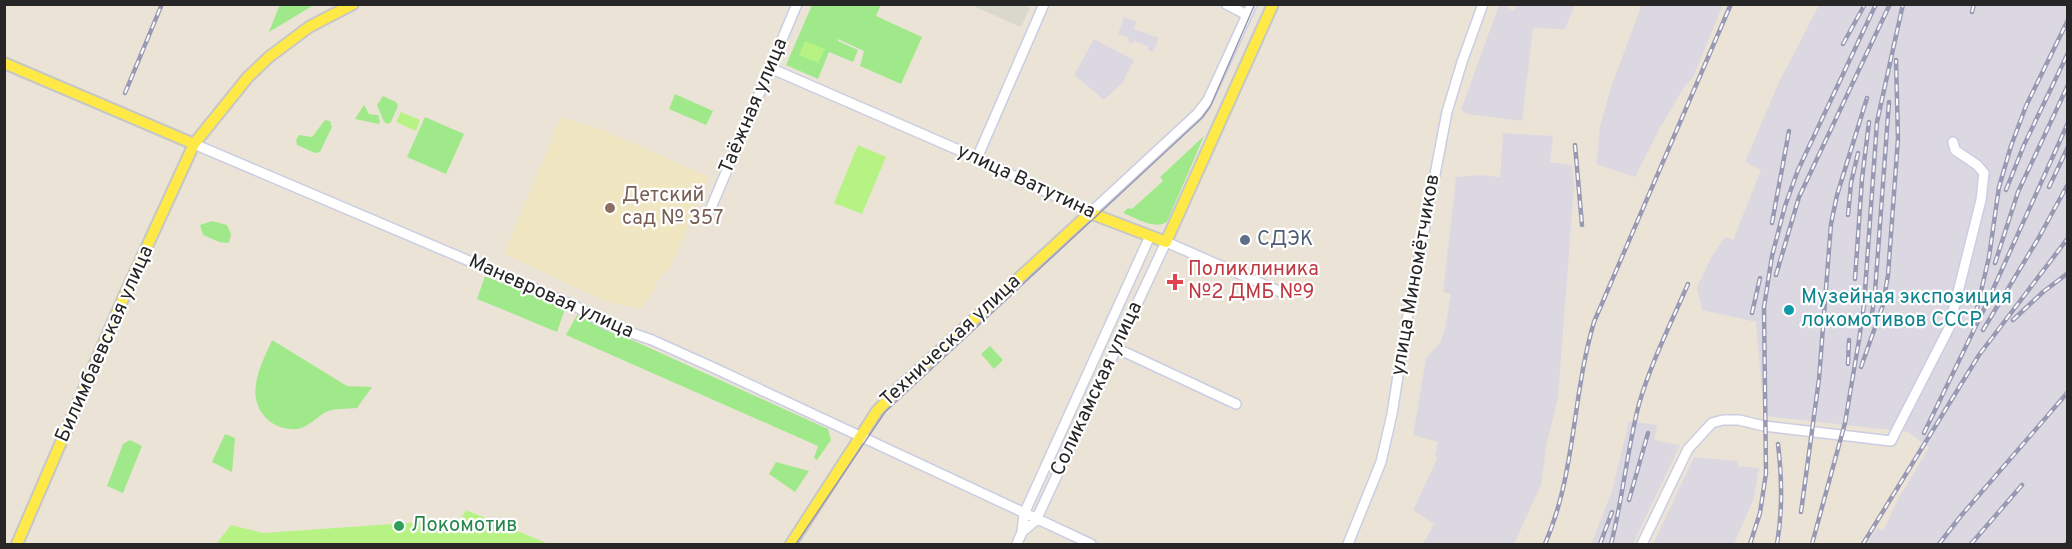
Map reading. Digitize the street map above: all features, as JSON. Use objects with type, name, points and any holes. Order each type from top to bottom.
[{"type":"main road","name":"Билимбаевская улица","points":[[17,544],[122,301],[194,144],[248,76],[269,57],[309,27],[353,4]]},
{"type":"main road","points":[[1166,242],[1274,4]]},
{"type":"main road","name":"Маневровая улица","points":[[4,63],[194,144]]},
{"type":"main road","name":"улица Ватутина","points":[[1090,213],[1166,242]]},
{"type":"main road","name":"Техническая улица","points":[[791,544],[877,411],[898,389],[1090,213]]},
{"type":"street","name":"Таёжная улица","points":[[711,208],[797,4]]},
{"type":"street","points":[[977,159],[1044,4]]},
{"type":"street","points":[[1226,4],[1247,15]]},
{"type":"street","points":[[1090,213],[1197,114],[1208,100],[1252,4]]},
{"type":"street","name":"улица Миномётчиков","points":[[1348,544],[1381,462],[1392,414],[1406,325],[1447,112],[1483,4]]},
{"type":"street","name":"улица Ватутина","points":[[770,68],[977,159],[1090,213]]},
{"type":"street","points":[[1642,544],[1688,449],[1712,423],[1739,420],[1764,426],[1891,441],[1948,328],[1981,200],[1984,173],[1977,165],[1955,150],[1953,142]]},
{"type":"street","name":"Маневровая улица","points":[[194,144],[575,306],[606,324],[652,340],[1091,544]]},
{"type":"street","name":"Соликамская улица","points":[[1023,532],[1024,514],[1150,236]]},
{"type":"street","name":"улица Ватутина","points":[[1166,242],[1283,293]]},
{"type":"street","name":"Соликамская улица","points":[[1017,544],[1023,532],[1036,520],[1166,242]]},
{"type":"street","points":[[1116,348],[1236,404]]},
{"type":"shaded area","points":[[1642,4],[1723,5],[1693,77],[1683,89],[1660,128],[1635,177],[1596,164],[1600,127],[1611,87]]},
{"type":"shaded area","points":[[971,5],[1023,5],[1030,8],[1021,27]]},
{"type":"shaded area","points":[[1499,5],[1504,5],[1514,11],[1517,5],[1575,5],[1565,29],[1533,29],[1522,121],[1467,114],[1461,110]]},
{"type":"shaded area","points":[[1819,5],[2067,5],[2067,544],[1867,544],[1878,528],[1883,531],[1898,499],[1929,447],[1908,432],[1764,416],[1756,322],[1702,310],[1697,287],[1711,258],[1725,237],[1733,240],[1761,170],[1745,162],[1778,84]]},
{"type":"shaded area","points":[[1124,17],[1136,22],[1134,29],[1159,38],[1153,52],[1148,50],[1149,47],[1134,41],[1132,44],[1128,42],[1129,38],[1118,34]]},
{"type":"shaded area","points":[[1094,39],[1134,60],[1123,82],[1104,100],[1074,75]]},
{"type":"shaded area","name":"Детский сад № 357","points":[[561,117],[603,130],[709,177],[671,266],[655,283],[657,285],[641,309],[607,302],[504,254]]},
{"type":"shaded area","points":[[1503,133],[1553,136],[1550,162],[1572,165],[1574,187],[1558,397],[1546,448],[1541,485],[1514,544],[1423,544],[1434,524],[1413,510],[1437,459],[1435,455],[1438,442],[1413,435],[1426,358],[1440,343],[1451,294],[1443,292],[1456,177],[1480,175],[1500,177]]},
{"type":"shaded area","points":[[1629,421],[1657,425],[1654,440],[1680,445],[1633,544],[1591,544],[1612,491]]},
{"type":"shaded area","points":[[1694,457],[1738,461],[1738,466],[1759,468],[1754,498],[1734,544],[1653,544]]},
{"type":"green space","points":[[280,4],[314,5],[269,32]]},
{"type":"green space","points":[[812,5],[881,5],[876,16],[922,37],[901,84],[860,66],[864,51],[838,39],[858,50],[853,62],[829,52],[818,79],[786,65]]},
{"type":"green space","points":[[805,41],[825,49],[818,63],[799,55]]},
{"type":"green space","points":[[675,94],[713,111],[706,125],[669,109]]},
{"type":"green space","points":[[383,96],[396,102],[398,106],[388,124],[384,122],[377,105]]},
{"type":"green space","points":[[364,105],[369,114],[378,115],[379,124],[355,119]]},
{"type":"green space","points":[[401,112],[420,120],[416,131],[396,122]]},
{"type":"green space","points":[[425,117],[464,134],[446,174],[407,157]]},
{"type":"green space","points":[[325,120],[330,121],[332,127],[320,152],[315,153],[297,145],[296,140],[299,135],[312,137]]},
{"type":"green space","points":[[1204,136],[1167,222],[1151,224],[1123,213],[1128,208],[1132,209],[1163,181],[1160,177]]},
{"type":"green space","points":[[858,145],[886,157],[862,214],[834,203]]},
{"type":"green space","points":[[212,221],[227,225],[231,234],[229,243],[219,242],[203,235],[200,225]]},
{"type":"green space","points":[[485,276],[565,309],[557,332],[477,299]]},
{"type":"green space","points":[[577,315],[828,429],[831,440],[817,460],[814,458],[818,446],[566,335]]},
{"type":"green space","points":[[272,340],[347,386],[372,387],[357,408],[329,411],[298,429],[275,424],[268,420],[261,411],[255,391],[259,370]]},
{"type":"green space","points":[[990,346],[1003,360],[994,369],[981,354]]},
{"type":"green space","points":[[225,434],[235,438],[232,472],[212,462]]},
{"type":"green space","points":[[130,440],[142,446],[123,493],[107,486],[123,444]]},
{"type":"green space","points":[[776,462],[809,471],[795,492],[769,474]]},
{"type":"green space","name":"Локомотив","points":[[466,510],[549,544],[216,544],[231,525],[263,533],[436,521],[456,527]]},
{"type":"tram line","points":[[796,544],[885,412],[1202,118],[1210,107],[1255,4]]},
{"type":"railway","points":[[125,93],[162,4]]},
{"type":"railway","points":[[1545,544],[1563,490],[1581,378],[1594,322],[1731,4]]},
{"type":"railway","points":[[1843,44],[1865,4]]},
{"type":"railway","points":[[1750,544],[1760,513],[1766,473],[1764,307],[1772,256],[1785,206],[1798,170],[1876,4]]},
{"type":"railway","points":[[1776,275],[1799,197],[1890,4]]},
{"type":"railway","points":[[1812,544],[1845,423],[1859,340],[1864,305],[1877,122],[1903,4]]},
{"type":"railway","points":[[1972,12],[1974,4]]},
{"type":"railway","points":[[1976,313],[1989,257],[1999,187],[2011,146],[2026,106],[2068,20]]},
{"type":"railway","points":[[2006,190],[2024,145],[2068,53]]},
{"type":"railway","points":[[1861,367],[1883,305],[1888,275],[1898,139],[1896,60]]},
{"type":"railway","points":[[1995,263],[2018,192],[2068,85]]},
{"type":"railway","points":[[1801,512],[1819,379],[1831,224],[1837,195],[1867,98]]},
{"type":"railway","points":[[1871,321],[1889,102]]},
{"type":"railway","points":[[1855,279],[1862,179],[1869,122]]},
{"type":"railway","points":[[1924,433],[1985,307],[2068,123]]},
{"type":"railway","points":[[1772,223],[1789,131]]},
{"type":"railway","points":[[1575,145],[1582,225]]},
{"type":"railway","points":[[2049,187],[2068,147]]},
{"type":"railway","points":[[1848,215],[1851,183],[1858,153]]},
{"type":"railway","points":[[1983,330],[2068,184]]},
{"type":"railway","points":[[1863,544],[1979,355],[2068,238]]},
{"type":"railway","points":[[2013,320],[2068,273]]},
{"type":"railway","points":[[1752,313],[1760,278]]},
{"type":"railway","points":[[1611,544],[1639,404],[1655,358],[1688,284]]},
{"type":"railway","points":[[1848,364],[1849,340]]},
{"type":"railway","points":[[1939,544],[2068,392]]},
{"type":"railway","points":[[1629,500],[1648,433]]},
{"type":"railway","points":[[1777,544],[1781,494],[1778,444]]},
{"type":"railway","points":[[1971,544],[2022,485]]},
{"type":"railway","points":[[1600,544],[1612,512]]},
{"type":"place","name":"Детский сад № 357","points":[[610,208]]},
{"type":"place","name":"СДЭК","points":[[1245,240]]},
{"type":"place","name":"Поликлиника №2 ДМБ №9","points":[[1175,282]]},
{"type":"place","name":"Музейная экспозиция локомотивов СССР","points":[[1789,310]]},
{"type":"place","name":"Локомотив","points":[[399,526]]}]
